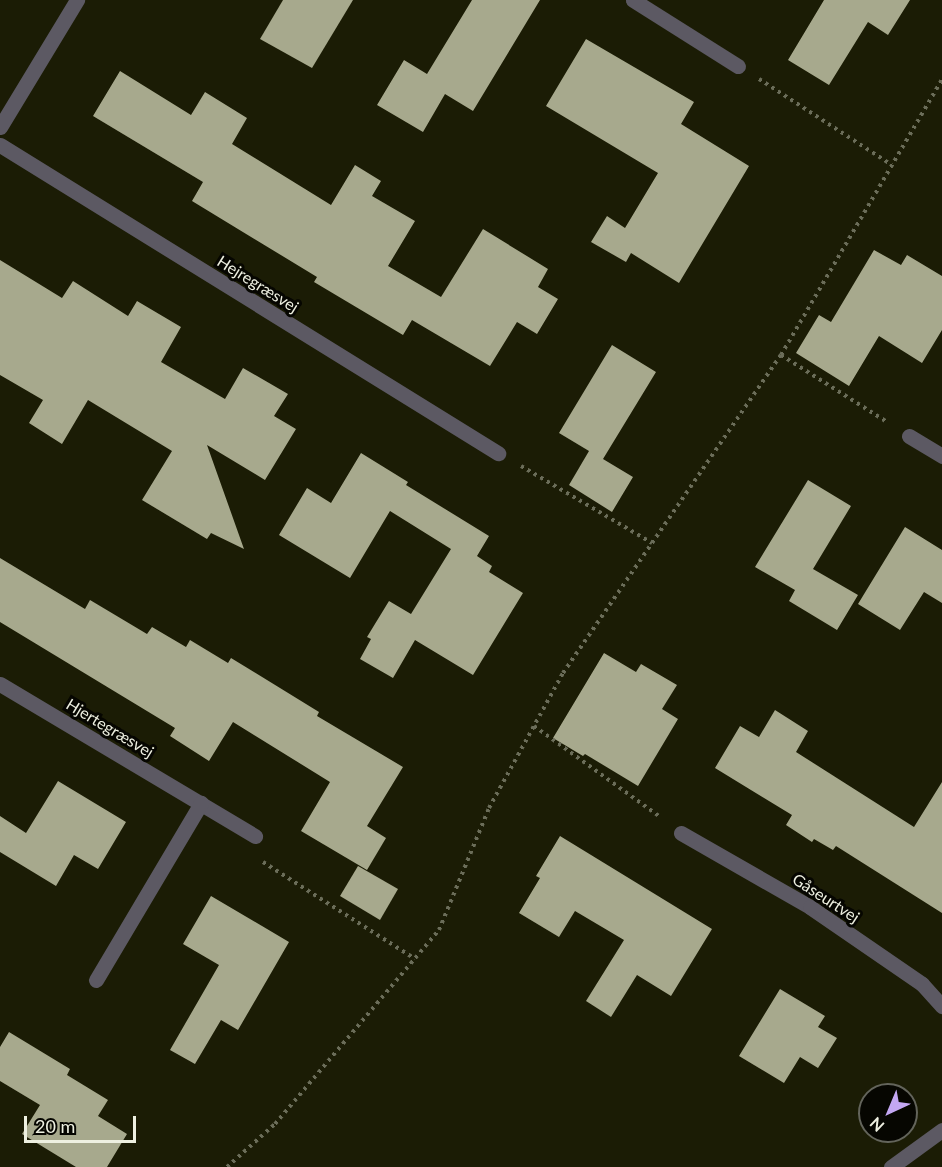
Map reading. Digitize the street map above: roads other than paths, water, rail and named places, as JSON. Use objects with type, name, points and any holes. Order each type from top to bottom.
[{"type":"street","points":[[0,127],[76,0]]},
{"type":"street","points":[[633,0],[738,66]]},
{"type":"street","name":"Hejregræsvej","points":[[0,145],[498,453]]},
{"type":"street","points":[[909,436],[942,456]]},
{"type":"street","name":"Hjertegræsvej","points":[[0,684],[255,836]]},
{"type":"street","points":[[96,980],[201,803]]},
{"type":"street","name":"Gåseurtvej","points":[[681,833],[810,907],[922,984],[942,1006]]},
{"type":"street","points":[[899,1165],[942,1130]]}]
